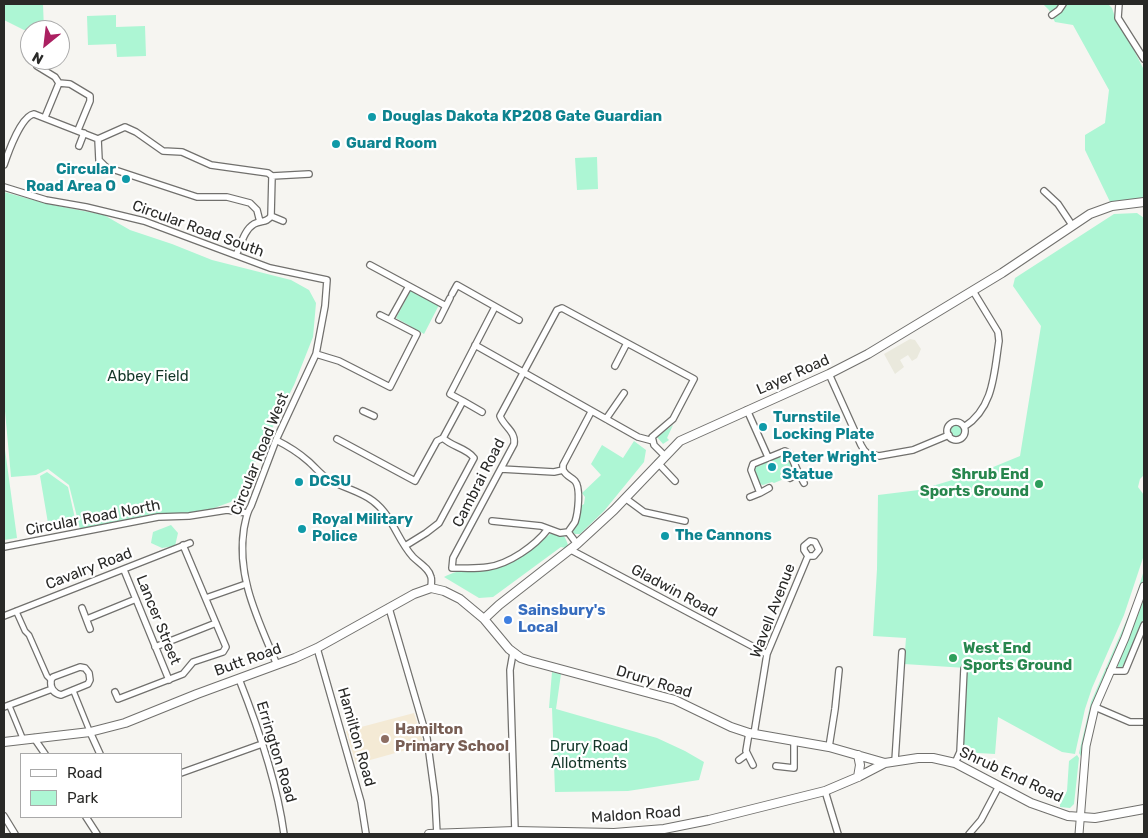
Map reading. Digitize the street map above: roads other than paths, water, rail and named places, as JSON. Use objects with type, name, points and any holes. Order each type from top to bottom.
[{"type":"main road","name":"Layer Road","points":[[484,619],[499,605],[571,550],[625,498],[675,445],[686,438],[829,374],[868,354],[973,291],[1090,214],[1112,206],[1144,202]]},
{"type":"main road","name":"Butt Road","points":[[4,742],[90,732],[125,723],[317,648],[414,594],[431,588]]},
{"type":"main road","points":[[431,588],[460,599],[484,619]]},
{"type":"main road","name":"Drury Road","points":[[484,619],[513,653],[530,661],[666,698],[695,709],[730,727],[752,733],[829,746],[885,763]]},
{"type":"main road","points":[[858,756],[860,765],[858,777]]},
{"type":"main road","name":"Shrub End Road","points":[[868,772],[885,763],[933,758],[956,763],[1043,808],[1068,816],[1095,818],[1144,809]]},
{"type":"main road","name":"Maldon Road","points":[[429,834],[515,831],[614,834],[665,832],[825,791],[868,772]]},
{"type":"street","points":[[1052,14],[1059,10],[1063,4]]},
{"type":"street","points":[[1119,4],[1118,18],[1143,52],[1144,59]]},
{"type":"street","points":[[40,70],[55,78],[59,83],[70,84],[90,96],[90,101],[78,130]]},
{"type":"street","points":[[45,117],[59,83]]},
{"type":"street","points":[[4,165],[21,126],[28,116],[34,114],[98,139],[125,127],[136,132],[163,151],[182,152],[211,165],[260,172],[272,176],[286,172],[309,174]]},
{"type":"street","points":[[79,146],[84,133]]},
{"type":"street","points":[[98,139],[99,160],[106,167],[197,196],[227,197],[250,203],[256,210],[260,222]]},
{"type":"street","points":[[236,255],[247,230],[252,225],[269,220],[271,216],[272,176]]},
{"type":"street","name":"Circular Road South","points":[[4,187],[46,200],[86,207],[144,221],[286,273],[326,280]]},
{"type":"street","points":[[1044,191],[1058,204],[1072,225]]},
{"type":"street","points":[[271,216],[283,220]]},
{"type":"street","points":[[370,265],[446,306]]},
{"type":"street","name":"Circular Road West","points":[[277,665],[246,584],[242,552],[247,513],[276,440],[316,354],[325,306],[326,280]]},
{"type":"street","points":[[439,320],[458,285],[519,320]]},
{"type":"street","points":[[390,320],[409,286]]},
{"type":"street","points":[[964,427],[978,416],[989,398],[999,341],[998,332],[973,291]]},
{"type":"street","points":[[482,412],[450,394],[495,307]]},
{"type":"street","name":"Cambrai Road","points":[[548,529],[538,540],[503,562],[487,568],[452,568],[453,558],[514,444],[515,438],[512,432],[503,423],[500,416],[557,310],[562,308],[627,342]]},
{"type":"street","points":[[316,354],[339,361],[390,387],[417,334],[380,315]]},
{"type":"street","points":[[614,366],[627,342],[694,379],[673,419],[650,440]]},
{"type":"street","points":[[475,345],[591,412],[638,437],[650,440],[665,456]]},
{"type":"street","points":[[829,374],[864,450],[868,454],[879,456],[913,450],[948,435]]},
{"type":"street","points":[[606,419],[624,393]]},
{"type":"street","points":[[337,439],[415,481],[437,441],[443,438],[463,401]]},
{"type":"street","points":[[747,410],[768,457]]},
{"type":"street","points":[[363,411],[374,416]]},
{"type":"street","points":[[568,532],[574,522],[578,491],[575,481],[565,474],[563,465],[591,412]]},
{"type":"street","points":[[952,423],[960,423],[964,427],[965,432],[960,438],[953,439],[948,435],[948,427],[952,423]]},
{"type":"street","points":[[405,546],[426,534],[439,523],[474,458],[471,454],[448,443],[443,438]]},
{"type":"street","points":[[276,440],[308,461],[327,478],[372,500],[388,516],[412,556],[426,568],[431,577],[431,588]]},
{"type":"street","points":[[760,493],[751,470],[753,464],[785,451],[790,454],[804,484]]},
{"type":"street","points":[[658,463],[675,481]]},
{"type":"street","points":[[501,469],[554,472],[563,470]]},
{"type":"street","points":[[790,478],[799,474]]},
{"type":"street","points":[[750,497],[769,488]]},
{"type":"street","points":[[625,498],[644,512],[685,521]]},
{"type":"street","name":"Circular Road North","points":[[4,547],[158,517],[189,516],[227,510],[247,513]]},
{"type":"street","points":[[492,521],[541,526],[560,533],[568,532]]},
{"type":"street","points":[[568,532],[577,544]]},
{"type":"street","name":"Cavalry Road","points":[[4,616],[187,544],[226,647],[223,652],[193,662],[185,673],[169,680]]},
{"type":"street","name":"Gladwin Road","points":[[571,550],[767,654]]},
{"type":"street","name":"Wavell Avenue","points":[[747,754],[746,751],[752,733],[767,654],[808,556]]},
{"type":"street","name":"Lancer Street","points":[[124,570],[169,680]]},
{"type":"street","points":[[206,598],[246,584]]},
{"type":"street","points":[[1079,834],[1086,746],[1095,708],[1125,638],[1144,586]]},
{"type":"street","points":[[86,619],[136,599]]},
{"type":"street","points":[[82,608],[90,629]]},
{"type":"street","points":[[389,608],[427,738],[437,834]]},
{"type":"street","points":[[16,611],[24,631],[29,635],[47,676],[51,680],[52,689],[57,694],[61,695],[88,684],[90,673],[85,668],[80,667],[54,677],[51,680]]},
{"type":"street","points":[[155,647],[216,623]]},
{"type":"street","points":[[1110,671],[1125,671],[1144,625]]},
{"type":"street","name":"Hamilton Road","points":[[317,648],[361,802],[366,834]]},
{"type":"street","points":[[895,761],[902,652]]},
{"type":"street","points":[[513,653],[510,670],[515,831]]},
{"type":"street","points":[[956,763],[960,752],[964,669]]},
{"type":"street","points":[[829,746],[839,670]]},
{"type":"street","name":"Errington Road","points":[[239,679],[262,744],[279,804],[284,834]]},
{"type":"street","points":[[114,692],[118,699],[169,680]]},
{"type":"street","points":[[22,739],[6,706],[52,689]]},
{"type":"street","points":[[72,690],[100,753]]},
{"type":"street","points":[[1095,708],[1130,722],[1144,722]]},
{"type":"street","points":[[34,738],[44,753]]},
{"type":"street","points":[[776,766],[794,768],[794,741]]},
{"type":"street","points":[[182,773],[262,744]]},
{"type":"street","points":[[739,760],[747,754],[753,765]]},
{"type":"street","points":[[969,834],[981,820],[998,786]]},
{"type":"street","points":[[825,791],[838,834]]},
{"type":"street","points":[[4,816],[15,834]]},
{"type":"street","points":[[87,818],[97,834]]},
{"type":"place","name":"Douglas Dakota KP208 Gate Guardian","points":[[372,117]]},
{"type":"place","name":"Guard Room","points":[[336,144]]},
{"type":"place","name":"Circular Road Area O","points":[[126,179]]},
{"type":"place","name":"Turnstile Locking Plate","points":[[763,427]]},
{"type":"place","name":"Peter Wright Statue","points":[[772,467]]},
{"type":"place","name":"DCSU","points":[[299,482]]},
{"type":"place","name":"Shrub End Sports Ground","points":[[1039,484]]},
{"type":"place","name":"Royal Military Police","points":[[302,529]]},
{"type":"place","name":"The Cannons","points":[[665,536]]},
{"type":"place","name":"Sainsbury's Local","points":[[508,620]]},
{"type":"place","name":"West End Sports Ground","points":[[953,658]]},
{"type":"place","name":"Hamilton Primary School","points":[[385,739]]},
{"type":"park label","name":"Abbey Field","points":[[148,377]]},
{"type":"park label","name":"Drury Road Allotments","points":[[589,756]]}]
